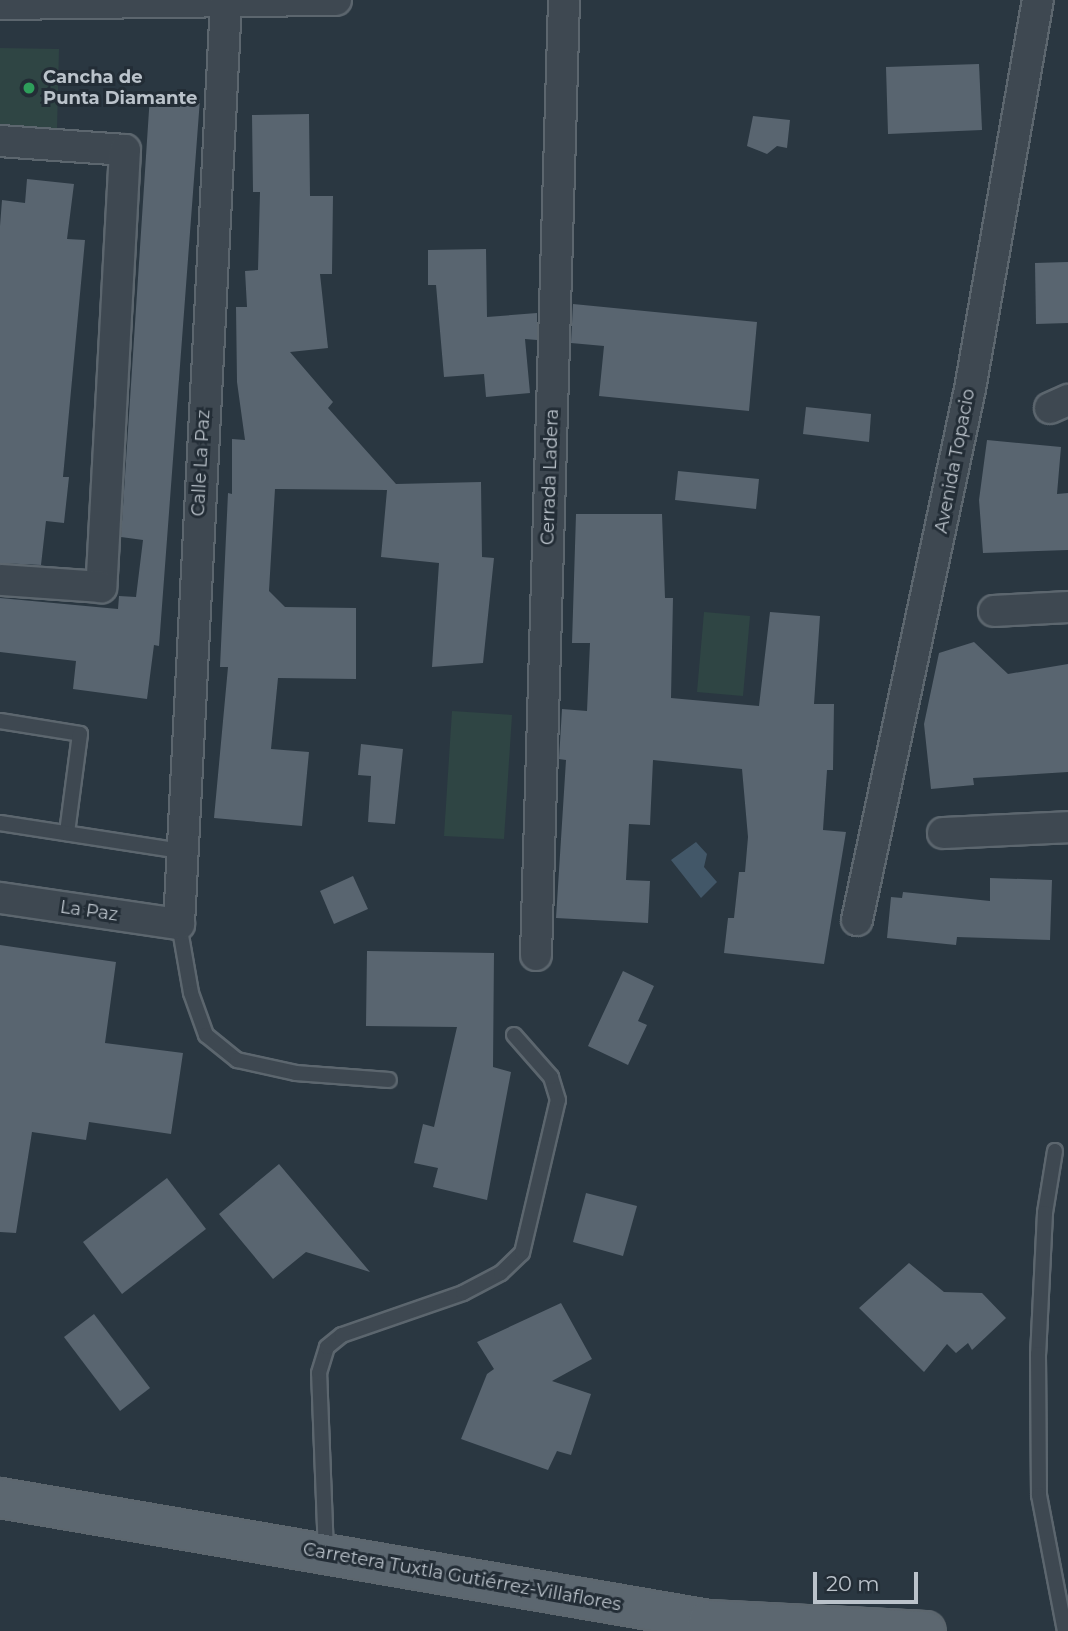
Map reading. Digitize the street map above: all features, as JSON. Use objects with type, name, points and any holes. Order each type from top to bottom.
[{"type":"main road","name":"Carretera Tuxtla Gutiérrez-Villaflores","points":[[0,1498],[708,1620],[926,1631]]},
{"type":"street","points":[[0,4],[74,1],[336,0]]},
{"type":"street","name":"Cerrada Ladera","points":[[536,955],[564,0]]},
{"type":"street","name":"Avenida Topacio","points":[[857,920],[970,389],[1038,0]]},
{"type":"street","name":"Calle La Paz","points":[[178,924],[226,1]]},
{"type":"street","points":[[0,141],[125,150],[101,587],[0,580]]},
{"type":"street","points":[[994,611],[1068,607]]},
{"type":"street","points":[[943,833],[1068,827]]},
{"type":"street","name":"La Paz","points":[[0,898],[178,924]]},
{"type":"lane","points":[[0,722],[80,734],[67,833]]},
{"type":"lane","points":[[0,823],[181,852]]},
{"type":"lane","points":[[178,924],[191,993],[206,1035],[237,1060],[296,1073],[389,1080]]},
{"type":"lane","points":[[326,1554],[320,1373],[327,1347],[342,1335],[463,1293],[501,1273],[522,1253],[558,1100],[551,1077],[514,1035]]},
{"type":"lane","points":[[1055,1151],[1045,1213],[1039,1342],[1039,1494],[1065,1631]]},
{"type":"green space","name":"Cancha de Punta Diamante","points":[[0,48],[59,49],[57,129],[0,127]]},
{"type":"green space","points":[[704,612],[750,616],[743,696],[697,692]]},
{"type":"green space","points":[[452,711],[512,715],[504,839],[444,836]]},
{"type":"water","points":[[696,842],[707,854],[704,867],[717,882],[701,898],[671,860]]},
{"type":"building","points":[[979,64],[982,130],[888,134],[886,67]]},
{"type":"building","points":[[150,95],[200,99],[159,646],[154,645],[147,699],[73,689],[76,661],[0,652],[0,598],[118,609],[119,596],[136,597],[143,540],[121,537]]},
{"type":"building","points":[[309,114],[310,196],[333,196],[332,274],[320,274],[328,348],[290,352],[333,402],[328,408],[396,484],[481,482],[482,557],[494,558],[483,663],[432,667],[439,563],[381,557],[387,490],[275,489],[269,591],[285,607],[356,608],[356,679],[278,678],[271,749],[309,752],[302,826],[214,818],[228,667],[220,667],[228,493],[232,494],[232,439],[245,440],[237,382],[236,307],[247,307],[245,271],[258,270],[260,192],[253,192],[252,115]]},
{"type":"building","points":[[753,116],[790,120],[787,148],[777,146],[767,154],[747,146]]},
{"type":"building","points":[[27,179],[74,184],[67,239],[85,240],[63,477],[69,477],[64,523],[46,521],[41,565],[0,563],[0,226],[2,200],[25,203]]},
{"type":"building","points":[[486,249],[487,317],[537,313],[537,340],[525,339],[530,393],[486,397],[484,374],[444,377],[436,285],[428,285],[428,250]]},
{"type":"building","points":[[1068,262],[1068,323],[1036,324],[1035,263]]},
{"type":"building","points":[[573,304],[757,322],[749,411],[599,396],[604,346],[571,343]]},
{"type":"building","points":[[806,407],[871,414],[869,442],[803,434]]},
{"type":"building","points":[[987,440],[1061,447],[1057,494],[1068,493],[1068,550],[983,553],[979,500]]},
{"type":"building","points":[[678,471],[759,479],[756,509],[675,500]]},
{"type":"building","points":[[576,514],[662,514],[665,598],[673,598],[671,698],[759,706],[770,612],[820,616],[814,704],[834,704],[833,770],[827,770],[823,830],[846,832],[824,964],[724,953],[728,918],[734,918],[739,872],[745,872],[748,837],[742,769],[653,760],[650,825],[629,824],[626,880],[650,881],[648,923],[556,918],[566,760],[559,759],[562,709],[587,711],[590,643],[572,643]]},
{"type":"building","points":[[974,642],[1008,674],[1068,664],[1068,772],[973,778],[974,785],[931,789],[924,724],[939,653]]},
{"type":"building","points":[[361,744],[403,749],[395,824],[368,822],[371,776],[358,775]]},
{"type":"building","points":[[353,876],[368,909],[334,924],[320,891]]},
{"type":"building","points":[[990,878],[1052,880],[1050,940],[957,937],[956,945],[887,938],[891,897],[902,898],[903,892],[990,901]]},
{"type":"building","points":[[0,945],[116,962],[105,1043],[183,1053],[171,1134],[89,1122],[86,1140],[32,1132],[16,1233],[0,1232]]},
{"type":"building","points":[[367,951],[494,953],[493,1067],[511,1072],[487,1200],[433,1187],[438,1168],[414,1163],[423,1124],[434,1127],[457,1027],[366,1026]]},
{"type":"building","points":[[623,971],[654,986],[638,1021],[647,1025],[628,1065],[588,1046]]},
{"type":"building","points":[[279,1164],[370,1272],[306,1252],[273,1279],[219,1214]]},
{"type":"building","points":[[167,1178],[206,1229],[122,1294],[83,1242]]},
{"type":"building","points":[[586,1193],[637,1206],[623,1256],[573,1242]]},
{"type":"building","points":[[909,1263],[944,1292],[982,1293],[1006,1318],[972,1350],[968,1343],[956,1353],[947,1344],[924,1372],[859,1308]]},
{"type":"building","points":[[561,1303],[592,1359],[552,1381],[591,1394],[571,1455],[557,1451],[548,1470],[461,1439],[487,1374],[494,1369],[477,1342]]},
{"type":"building","points":[[94,1314],[150,1388],[120,1411],[64,1337]]},
{"type":"place","name":"Cancha de Punta Diamante","points":[[29,88]]}]
